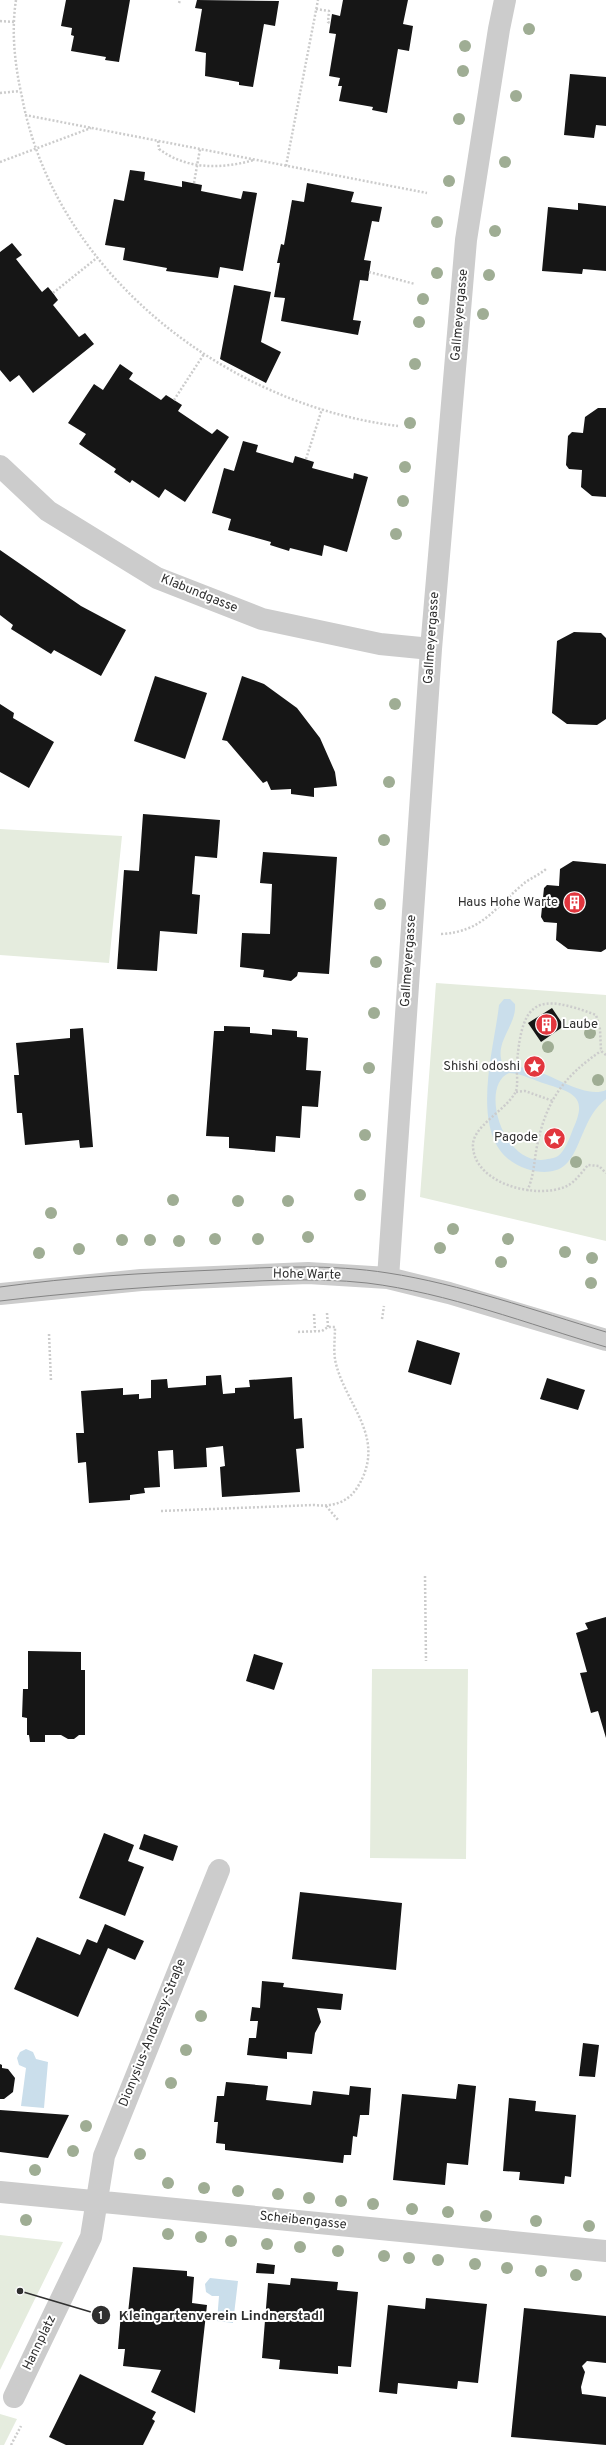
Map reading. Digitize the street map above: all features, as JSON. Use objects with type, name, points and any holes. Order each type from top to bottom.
[{"type":"street","name":"Gallmeyergasse","points":[[388,1278],[431,649],[466,240],[499,29],[506,0]]},
{"type":"street","name":"Klabundgasse","points":[[0,466],[48,511],[157,578],[262,619],[380,644],[431,649]]},
{"type":"street","name":"Hohe Warte","points":[[0,1294],[141,1280],[308,1273],[388,1278],[449,1293],[606,1340]]},
{"type":"street","name":"Dionysius-Andrassy-Straße","points":[[97,2200],[104,2156],[219,1870]]},
{"type":"street","name":"Scheibengasse","points":[[0,2192],[97,2200],[606,2251]]},
{"type":"street","name":"Hannplatz","points":[[14,2397],[92,2237],[97,2200]]},
{"type":"path","points":[[16,0],[14,58],[25,114],[35,149],[57,199],[98,257],[112,274],[142,304],[204,354],[251,382],[284,397],[322,410],[375,424],[398,426]]},
{"type":"path","points":[[286,166],[318,0]]},
{"type":"path","points":[[316,9],[329,11],[328,22],[330,23]]},
{"type":"path","points":[[0,21],[15,22]]},
{"type":"path","points":[[0,93],[20,91]]},
{"type":"path","points":[[25,114],[427,193]]},
{"type":"path","points":[[0,162],[92,128]]},
{"type":"path","points":[[158,141],[157,145],[164,153],[177,160],[197,165],[233,166],[255,159]]},
{"type":"path","points":[[194,183],[200,149]]},
{"type":"path","points":[[53,293],[98,257]]},
{"type":"path","points":[[369,272],[415,284]]},
{"type":"path","points":[[174,400],[204,354]]},
{"type":"path","points":[[306,459],[322,410]]},
{"type":"path","points":[[434,934],[453,933],[474,927],[498,909],[522,885],[538,877],[546,869]]},
{"type":"path","points":[[606,1055],[601,1051],[600,1029],[596,1014],[547,1002],[533,1008],[521,1028],[517,1063],[516,1092],[506,1106],[479,1128],[472,1146],[477,1162],[494,1178],[516,1190],[545,1193],[567,1186],[588,1165],[599,1166],[606,1173]]},
{"type":"path","points":[[527,1191],[533,1173],[539,1136],[555,1097],[566,1078],[601,1051]]},
{"type":"path","points":[[516,1092],[524,1092],[553,1101]]},
{"type":"path","points":[[327,1313],[328,1327]]},
{"type":"path","points":[[314,1314],[315,1331]]},
{"type":"path","points":[[161,1511],[314,1505],[326,1506],[342,1502],[354,1493],[363,1478],[368,1447],[364,1425],[336,1364],[335,1327],[328,1327],[322,1331],[296,1332]]},
{"type":"path","points":[[49,1334],[52,1382]]},
{"type":"path","points":[[326,1506],[338,1521]]},
{"type":"path","points":[[425,1576],[426,1661]]},
{"type":"path","points":[[11,2445],[23,2422]]},
{"type":"shaded area","points":[[0,829],[122,836],[109,963],[0,955]]},
{"type":"shaded area","points":[[436,983],[606,995],[606,1241],[420,1197]]},
{"type":"shaded area","points":[[372,1669],[468,1669],[466,1859],[370,1858]]},
{"type":"shaded area","points":[[0,2235],[63,2242],[0,2370]]},
{"type":"shaded area","points":[[0,2414],[17,2419],[4,2445],[0,2445]]},
{"type":"water","points":[[504,999],[510,999],[515,1004],[513,1020],[503,1041],[501,1049],[503,1065],[534,1070],[570,1086],[590,1092],[606,1090],[606,1099],[598,1106],[592,1115],[575,1151],[565,1165],[557,1170],[542,1172],[527,1169],[507,1158],[495,1142],[489,1121],[487,1097],[489,1072],[499,1005]],"holes":[[[509,1073],[564,1090],[576,1098],[579,1110],[577,1118],[567,1144],[558,1156],[541,1160],[527,1157],[515,1149],[506,1136],[499,1121],[496,1106],[496,1092],[500,1080]]]},
{"type":"water","points":[[26,2049],[33,2052],[36,2059],[48,2062],[44,2108],[21,2106],[26,2068],[19,2065],[17,2058],[20,2052]]},
{"type":"water","points":[[210,2278],[238,2281],[233,2323],[217,2321],[219,2296],[212,2296],[206,2292],[205,2284]]},
{"type":"building","points":[[66,0],[130,0],[119,62],[105,60],[106,57],[71,51],[74,36],[71,35],[72,28],[61,26]]},
{"type":"building","points":[[197,0],[279,1],[275,26],[264,24],[253,87],[239,85],[239,82],[205,76],[206,53],[195,51],[202,9],[195,8]]},
{"type":"building","points":[[343,0],[408,0],[403,24],[413,26],[409,51],[398,49],[387,113],[372,110],[373,107],[339,101],[342,86],[338,86],[340,78],[329,76],[336,34],[329,33],[332,14],[340,16]]},
{"type":"building","points":[[570,74],[606,77],[606,126],[596,125],[594,138],[564,135]]},
{"type":"building","points":[[130,170],[145,172],[144,180],[182,187],[182,181],[202,185],[201,191],[241,199],[243,191],[257,193],[243,271],[220,267],[218,278],[166,271],[167,268],[123,260],[125,248],[105,245],[114,199],[124,201]]},
{"type":"building","points":[[307,183],[354,192],[351,202],[382,207],[379,222],[372,221],[364,260],[371,261],[368,281],[360,280],[353,320],[361,321],[358,335],[281,321],[285,298],[274,297],[280,263],[277,263],[281,244],[284,245],[292,200],[304,202]]},
{"type":"building","points":[[578,203],[606,206],[606,271],[583,269],[582,274],[542,271],[548,207],[578,210]]},
{"type":"building","points":[[12,243],[22,255],[16,259],[42,292],[48,287],[58,300],[53,305],[79,337],[85,333],[94,344],[33,393],[19,375],[10,382],[0,370],[0,252]]},
{"type":"building","points":[[234,285],[271,292],[261,342],[281,352],[266,383],[220,359]]},
{"type":"building","points":[[120,364],[133,373],[129,379],[161,400],[166,395],[182,405],[178,411],[212,434],[217,429],[229,437],[185,502],[165,489],[159,498],[132,480],[130,483],[114,472],[116,469],[79,444],[86,434],[68,423],[94,384],[103,390]]},
{"type":"building","points":[[598,408],[606,408],[606,497],[592,496],[581,487],[582,470],[569,469],[566,465],[568,436],[572,432],[583,433],[585,417]]},
{"type":"building","points":[[243,441],[258,445],[256,452],[293,463],[295,456],[314,462],[312,468],[353,479],[354,473],[368,477],[347,552],[324,545],[322,556],[290,548],[289,551],[270,545],[271,542],[228,530],[231,519],[212,513],[224,468],[234,471]]},
{"type":"building","points":[[0,550],[81,606],[126,630],[101,676],[54,650],[51,654],[11,629],[13,625],[0,615]]},
{"type":"building","points":[[574,632],[601,633],[606,638],[606,719],[597,725],[567,724],[552,713],[557,641]]},
{"type":"building","points":[[155,676],[207,693],[185,759],[134,741]]},
{"type":"building","points":[[242,676],[264,684],[297,708],[320,738],[335,772],[337,786],[314,788],[314,797],[291,794],[291,789],[271,790],[267,781],[263,783],[227,741],[222,740]]},
{"type":"building","points":[[0,704],[14,713],[13,718],[54,742],[29,788],[0,772]]},
{"type":"building","points":[[143,814],[220,820],[217,858],[195,856],[192,894],[200,895],[197,934],[160,931],[157,971],[117,969],[124,870],[139,871]]},
{"type":"building","points":[[263,852],[337,857],[329,974],[298,972],[297,976],[291,981],[263,977],[264,970],[240,967],[242,933],[270,934],[272,884],[260,883]]},
{"type":"building","name":"Haus Hohe Warte","points":[[573,861],[606,864],[606,949],[601,952],[568,949],[556,940],[557,923],[544,922],[541,917],[544,888],[547,885],[559,886],[560,869]]},
{"type":"building","name":"Laube","points":[[552,1008],[564,1026],[541,1042],[528,1023]]},
{"type":"building","points":[[224,1026],[250,1027],[250,1033],[272,1035],[272,1029],[297,1031],[297,1037],[308,1038],[306,1070],[321,1071],[318,1107],[302,1106],[300,1138],[276,1136],[275,1152],[229,1148],[229,1137],[206,1136],[214,1031],[224,1031]]},
{"type":"building","points":[[83,1028],[93,1147],[80,1148],[79,1140],[25,1145],[22,1113],[17,1113],[14,1075],[19,1075],[16,1043],[70,1038],[70,1029]]},
{"type":"building","points":[[417,1340],[460,1353],[451,1385],[408,1372]]},
{"type":"building","points":[[221,1375],[223,1394],[235,1393],[235,1388],[250,1387],[249,1380],[292,1377],[294,1419],[302,1418],[304,1448],[296,1449],[300,1492],[222,1497],[220,1467],[225,1466],[223,1446],[206,1448],[207,1467],[174,1469],[173,1450],[158,1451],[160,1487],[144,1488],[145,1493],[130,1495],[130,1500],[89,1503],[86,1462],[78,1463],[76,1433],[84,1433],[81,1391],[123,1388],[123,1395],[139,1394],[139,1399],[151,1398],[151,1380],[167,1379],[168,1388],[206,1385],[206,1376]]},
{"type":"building","points":[[547,1378],[585,1390],[578,1410],[540,1399]]},
{"type":"building","points":[[606,1617],[606,1738],[598,1711],[591,1713],[580,1673],[587,1672],[576,1633],[588,1629],[585,1623]]},
{"type":"building","points":[[28,1651],[81,1652],[81,1670],[85,1670],[85,1735],[79,1735],[74,1739],[68,1739],[61,1735],[45,1735],[45,1742],[30,1742],[29,1735],[27,1735],[27,1718],[22,1717],[23,1689],[28,1689]]},
{"type":"building","points":[[254,1654],[283,1663],[274,1690],[246,1681]]},
{"type":"building","points":[[104,1833],[134,1845],[128,1861],[144,1867],[125,1916],[79,1898]]},
{"type":"building","points":[[144,1834],[178,1846],[173,1861],[139,1849]]},
{"type":"building","points":[[300,1892],[402,1903],[396,1970],[292,1959]]},
{"type":"building","points":[[105,1924],[144,1941],[135,1960],[108,1948],[78,2017],[14,1989],[37,1937],[80,1955],[87,1939],[97,1943]]},
{"type":"building","points":[[262,1981],[284,1983],[283,1987],[343,1994],[341,2010],[317,2008],[321,2022],[315,2033],[312,2054],[287,2052],[287,2059],[247,2055],[249,2038],[256,2038],[258,2021],[250,2021],[252,2007],[260,2008]]},
{"type":"building","points":[[583,2043],[599,2045],[595,2077],[579,2076]]},
{"type":"building","points":[[0,2064],[2,2065],[2,2068],[8,2069],[15,2078],[13,2092],[4,2099],[0,2099]]},
{"type":"building","points":[[226,2082],[268,2086],[266,2100],[311,2105],[313,2091],[349,2095],[350,2086],[371,2088],[369,2115],[360,2115],[357,2137],[353,2136],[351,2155],[344,2155],[343,2163],[225,2150],[225,2144],[216,2143],[218,2122],[214,2122],[217,2096],[224,2096]]},
{"type":"building","points":[[458,2084],[476,2086],[468,2165],[447,2163],[445,2185],[393,2180],[402,2094],[456,2099]]},
{"type":"building","points":[[509,2098],[536,2101],[535,2111],[576,2115],[571,2177],[565,2176],[564,2184],[519,2180],[520,2172],[503,2171]]},
{"type":"building","points":[[0,2110],[69,2115],[48,2158],[0,2152]]},
{"type":"building","points":[[257,2263],[275,2265],[274,2274],[256,2273]]},
{"type":"building","points":[[133,2267],[187,2271],[187,2276],[194,2277],[192,2303],[207,2305],[195,2413],[151,2392],[161,2370],[123,2366],[125,2349],[118,2349],[121,2313],[128,2313]]},
{"type":"building","points":[[291,2278],[338,2282],[337,2290],[358,2292],[351,2367],[338,2366],[338,2374],[279,2369],[280,2360],[262,2358],[268,2283],[290,2285]]},
{"type":"building","points":[[426,2298],[487,2304],[478,2383],[458,2381],[457,2389],[398,2383],[397,2394],[379,2392],[388,2305],[425,2309]]},
{"type":"building","points":[[524,2308],[606,2316],[606,2363],[587,2361],[582,2366],[585,2372],[581,2387],[582,2394],[606,2397],[606,2445],[511,2437]]},
{"type":"building","points":[[80,2374],[156,2412],[152,2419],[155,2421],[143,2445],[66,2445],[49,2437]]},
{"type":"tram line","points":[[0,1287],[81,1278],[162,1273],[281,1267],[345,1268],[388,1273],[443,1284],[606,1332]]},
{"type":"tram line","points":[[0,1301],[100,1291],[200,1284],[284,1280],[346,1281],[367,1283],[428,1294],[488,1310],[606,1347]]},
{"type":"place","name":"Haus Hohe Warte","points":[[574,903]]},
{"type":"place","name":"Laube","points":[[546,1025]]},
{"type":"place","name":"Shishi odoshi","points":[[535,1067]]},
{"type":"place","name":"Pagode","points":[[554,1138]]},
{"type":"place","name":"Kleingartenverein Lindnerstadl","points":[[20,2291]]}]
